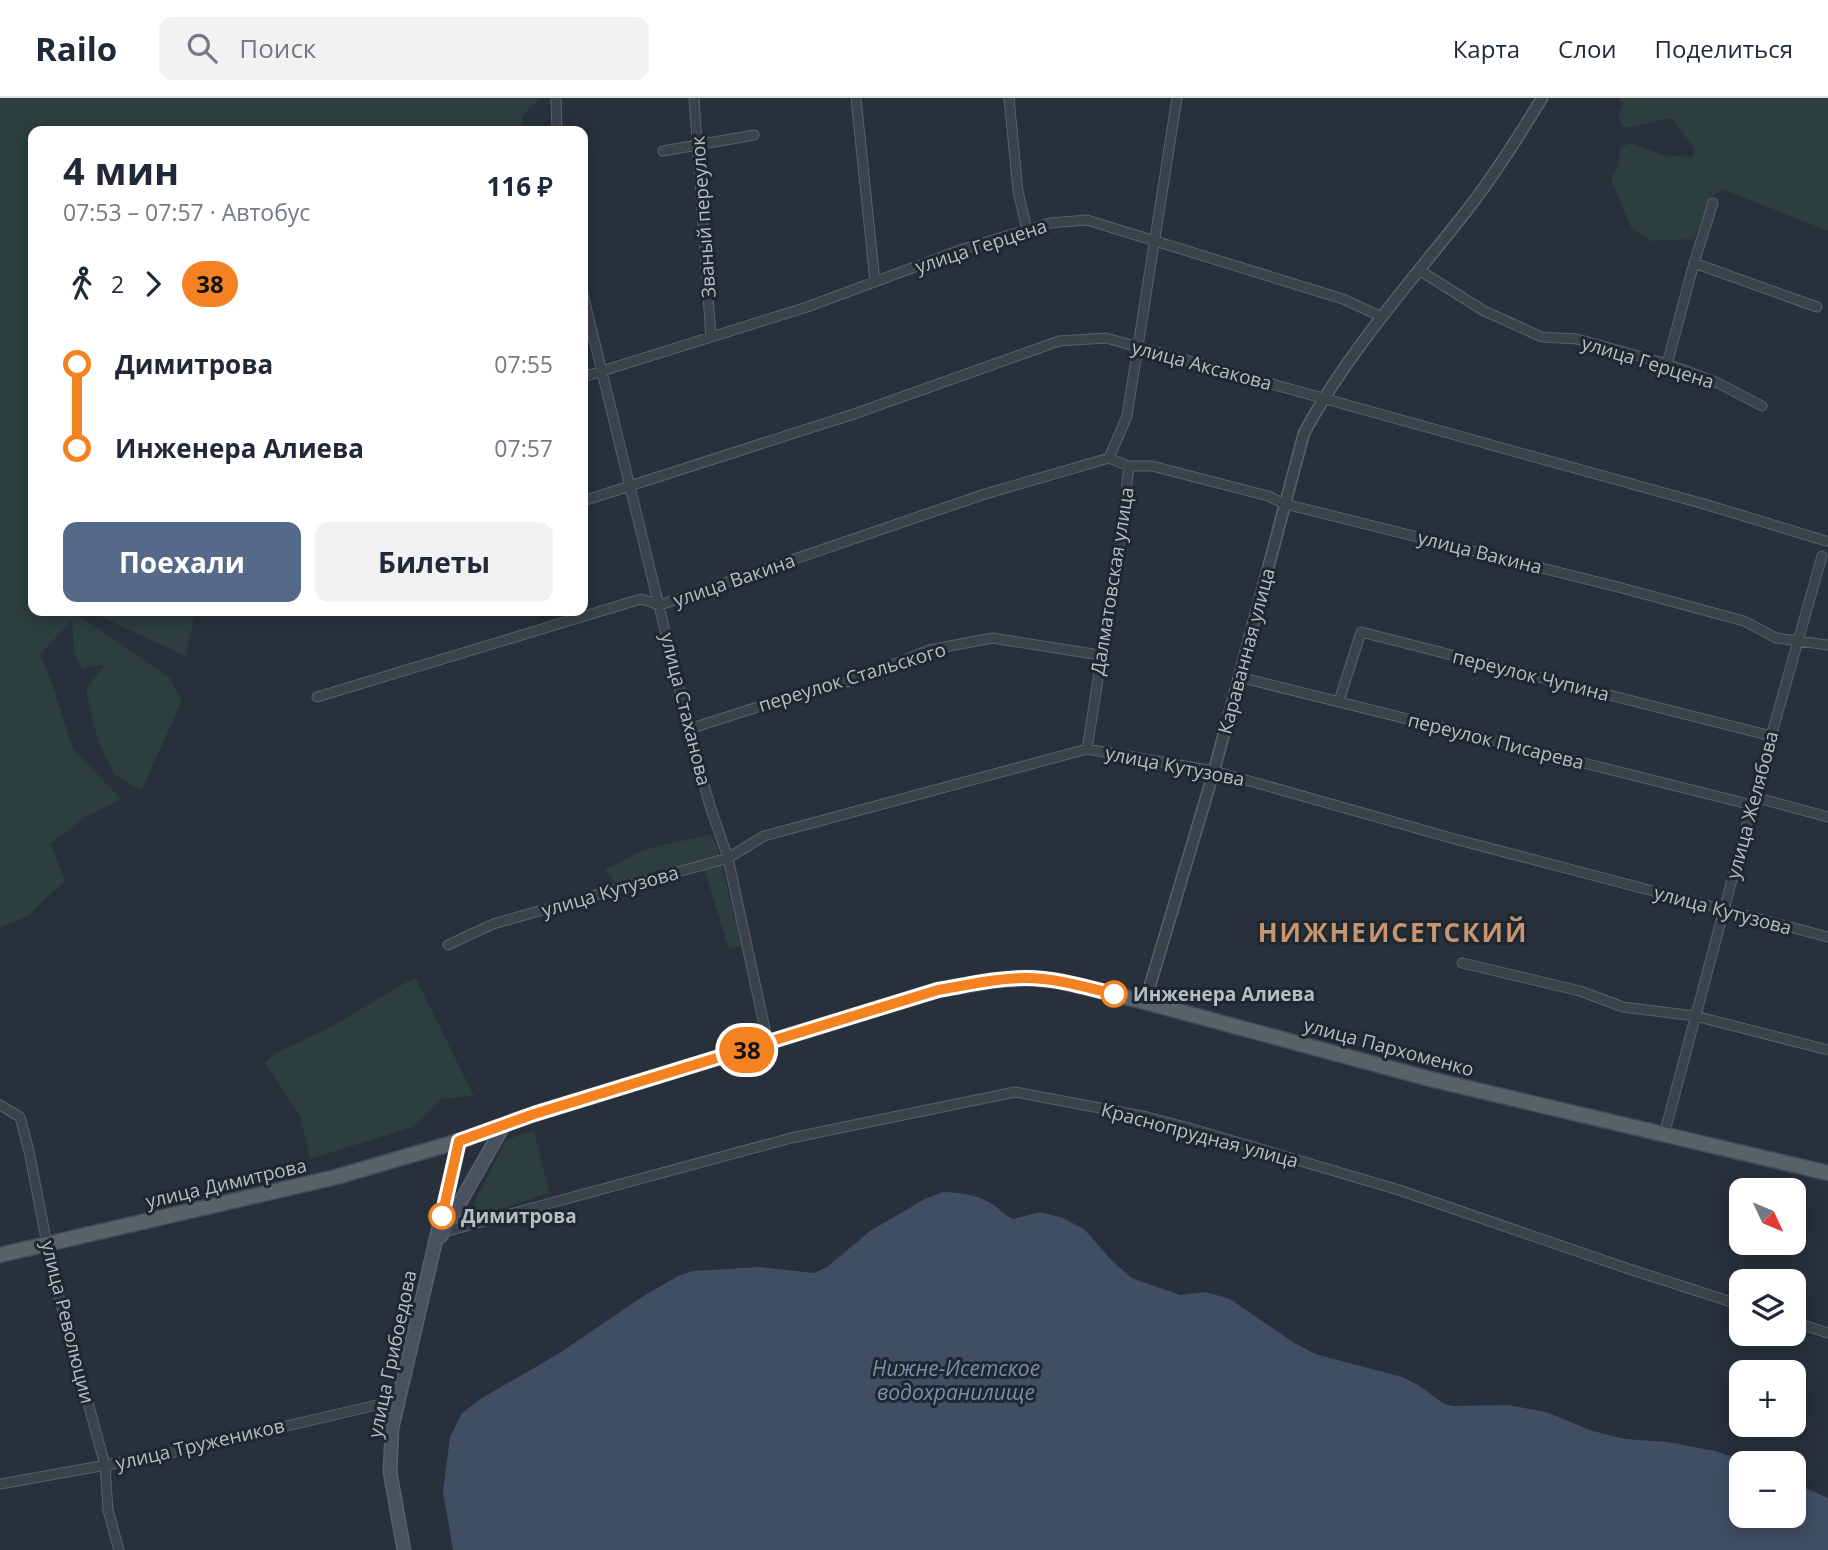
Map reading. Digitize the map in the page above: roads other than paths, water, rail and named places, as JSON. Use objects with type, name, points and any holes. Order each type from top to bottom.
[{"type":"main road","name":"улица Пархоменко","points":[[459,1141],[938,990],[996,980],[1028,978],[1059,981],[1430,1079],[1828,1173]]},
{"type":"main road","name":"улица Грибоедова","points":[[434,1249],[505,1125]]},
{"type":"main road","name":"улица Грибоедова","points":[[404,1550],[390,1472],[392,1428],[459,1141]]},
{"type":"main road","name":"улица Димитрова","points":[[0,1255],[336,1177],[459,1141]]},
{"type":"street","points":[[556,98],[557,126]]},
{"type":"street","name":"Званый переулок","points":[[694,98],[711,337]]},
{"type":"street","points":[[856,98],[875,282]]},
{"type":"street","points":[[1009,98],[1018,191],[1027,230]]},
{"type":"street","name":"Далматовская улица","points":[[1087,749],[1129,466],[1109,458],[1127,416],[1177,98]]},
{"type":"street","name":"Караванная улица","points":[[1145,1002],[1214,771],[1304,433],[1323,398],[1382,317],[1470,206],[1510,150],[1542,98]]},
{"type":"street","points":[[663,151],[754,135]]},
{"type":"street","points":[[1667,364],[1713,203]]},
{"type":"street","name":"улица Герцена","points":[[588,375],[807,307],[963,249],[1050,223],[1087,220],[1343,299],[1382,317]]},
{"type":"street","points":[[1694,262],[1817,307]]},
{"type":"street","name":"улица Герцена","points":[[1419,270],[1484,311],[1542,337],[1577,339],[1667,364],[1718,383],[1762,406]]},
{"type":"street","name":"улица Стаханова","points":[[588,314],[689,729],[710,806],[728,858],[768,1043]]},
{"type":"street","name":"улица Аксакова","points":[[588,500],[853,414],[1059,341],[1106,338],[1704,503],[1826,541]]},
{"type":"street","name":"улица Вакина","points":[[588,615],[641,599],[660,605],[985,494],[1109,458]]},
{"type":"street","name":"улица Вакина","points":[[1129,466],[1152,466],[1268,496],[1285,504],[1618,587],[1744,621],[1776,638],[1828,645]]},
{"type":"street","name":"улица Желябова","points":[[1664,1135],[1723,910],[1822,556]]},
{"type":"street","name":"улица Вакина","points":[[317,697],[585,616]]},
{"type":"street","name":"переулок Чупина","points":[[1339,702],[1361,632],[1771,736]]},
{"type":"street","name":"переулок Стальского","points":[[689,729],[851,681],[929,650],[992,638],[1100,655]]},
{"type":"street","name":"переулок Писарева","points":[[1239,677],[1828,817]]},
{"type":"street","name":"улица Кутузова","points":[[448,945],[493,924],[728,858],[764,836],[1087,749],[1214,771],[1451,838],[1828,937]]},
{"type":"street","points":[[1462,963],[1580,991],[1623,1007],[1695,1016],[1828,1050]]},
{"type":"street","name":"Краснопрудная улица","points":[[443,1232],[791,1138],[1015,1092],[1147,1117],[1189,1128],[1399,1190],[1729,1301]]},
{"type":"street","name":"улица Революции","points":[[0,1105],[20,1117],[53,1275],[105,1465],[108,1510],[119,1550]]},
{"type":"street","points":[[1806,1326],[1828,1332]]},
{"type":"street","name":"улица Тружеников","points":[[0,1484],[162,1455],[398,1400]]},
{"type":"water","name":"Нижне-Исетское водохранилище","points":[[943,1192],[963,1193],[994,1205],[1013,1219],[1040,1212],[1063,1218],[1084,1229],[1113,1262],[1132,1278],[1180,1295],[1206,1292],[1230,1299],[1315,1354],[1402,1377],[1452,1406],[1508,1405],[1546,1412],[1593,1431],[1625,1439],[1668,1442],[1729,1456],[1729,1528],[1806,1528],[1806,1488],[1828,1498],[1828,1550],[453,1550],[443,1492],[450,1437],[462,1413],[482,1398],[558,1354],[678,1276],[693,1271],[759,1267],[814,1273],[827,1267],[870,1231],[925,1199]]},
{"type":"place","name":"Инженера Алиева","points":[[1114,994]]},
{"type":"place","name":"Димитрова","points":[[442,1216]]},
{"type":"district","name":"НИЖНЕИСЕТСКИЙ","points":[[1393,932]]}]
